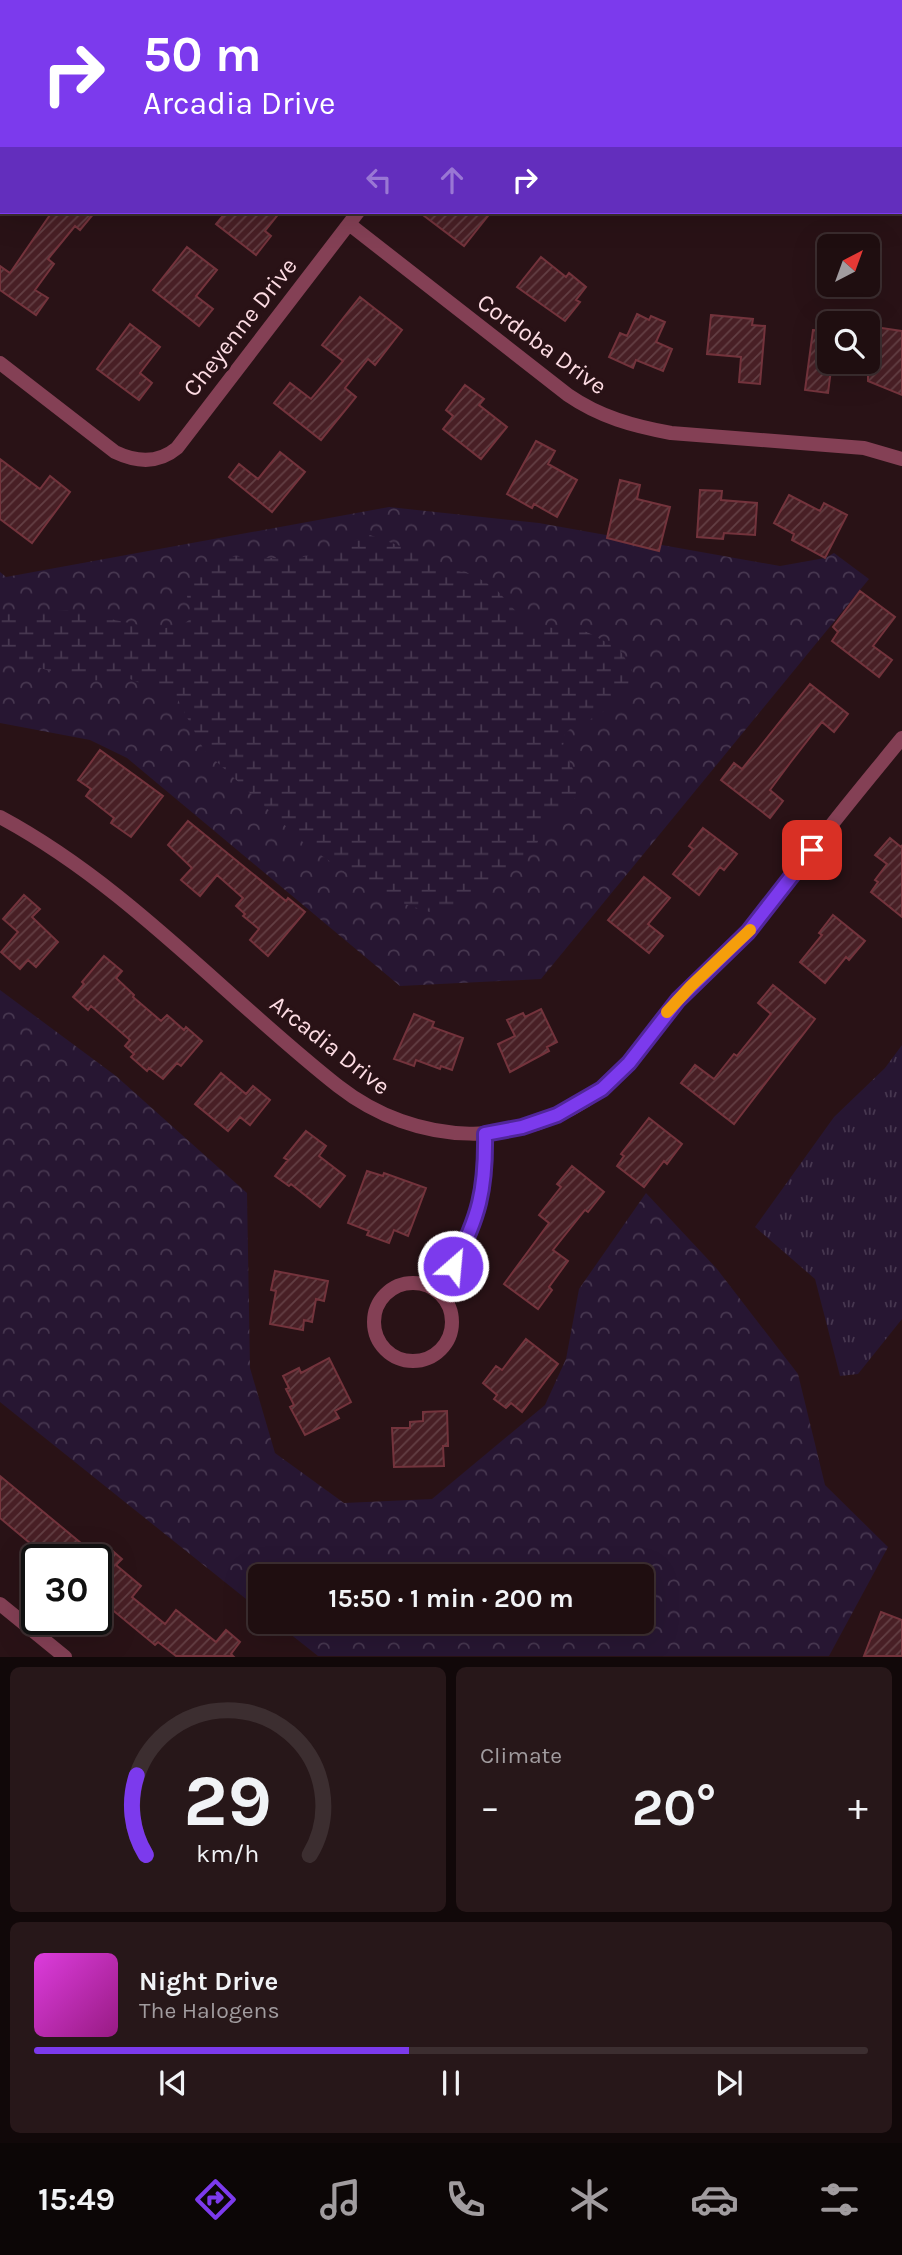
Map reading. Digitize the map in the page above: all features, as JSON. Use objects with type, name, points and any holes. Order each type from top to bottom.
[{"type":"street","name":"Cheyenne Drive","points":[[0,363],[115,452],[132,459],[151,460],[170,453],[177,448],[356,214]]},
{"type":"street","name":"Cordoba Drive","points":[[349,224],[568,395],[607,418],[640,428],[671,433],[845,446],[902,459]]},
{"type":"street","name":"Arcadia Drive","points":[[0,817],[80,867],[363,1104],[392,1119],[440,1133],[485,1134],[522,1127],[557,1115],[602,1089],[616,1076],[678,1000],[748,932],[902,738]]},
{"type":"street","points":[[438,1292],[465,1243],[482,1200],[486,1167],[485,1134]]},
{"type":"street","points":[[415,1283],[438,1292],[451,1315],[447,1342],[438,1352],[426,1359],[400,1359],[388,1352],[375,1332],[376,1308],[382,1297],[403,1284],[415,1283]]},
{"type":"street","points":[[0,1604],[65,1657]]},
{"type":"green space","points":[[389,507],[539,523],[780,566],[825,558],[834,553],[869,579],[541,979],[400,986],[127,758],[90,740],[0,723],[0,572],[6,577]]},
{"type":"green space","points":[[370,535],[411,550],[448,568],[473,575],[495,588],[528,625],[587,632],[619,649],[632,669],[630,692],[596,717],[574,725],[565,734],[563,746],[581,788],[569,806],[562,814],[544,823],[535,850],[511,870],[468,895],[458,911],[439,915],[389,899],[305,844],[204,750],[177,698],[130,679],[81,681],[28,664],[0,661],[0,612],[18,615],[67,610],[158,629],[181,626],[193,617],[187,591],[192,575],[202,564],[234,557],[303,557]]},
{"type":"green space","points":[[0,990],[116,1076],[247,1193],[250,1368],[275,1453],[344,1503],[432,1499],[545,1405],[566,1359],[579,1289],[646,1193],[717,1269],[798,1374],[825,1485],[888,1547],[829,1656],[318,1656],[290,1634],[654,1634],[654,1564],[248,1564],[248,1601],[0,1402]]},
{"type":"green space","points":[[902,1045],[902,1319],[858,1374],[840,1376],[815,1279],[755,1227],[834,1117],[885,1068]]},
{"type":"building","points":[[51,214],[93,214],[80,230],[75,226],[48,259],[54,264],[35,290],[48,298],[36,315],[0,290],[0,266],[10,273]]},
{"type":"building","points":[[224,214],[278,214],[265,231],[271,236],[256,255],[216,224]]},
{"type":"building","points":[[422,214],[489,214],[464,246]]},
{"type":"building","points":[[187,247],[217,270],[196,296],[213,309],[199,326],[153,290]]},
{"type":"building","points":[[541,257],[566,277],[569,273],[586,287],[576,300],[580,302],[565,321],[517,287]]},
{"type":"building","points":[[360,297],[402,330],[375,365],[368,359],[345,388],[356,397],[321,440],[274,403],[290,383],[311,399],[343,361],[322,345]]},
{"type":"building","points":[[637,314],[649,320],[651,316],[665,322],[656,342],[672,349],[663,371],[636,360],[633,368],[609,357],[620,333],[627,336]]},
{"type":"building","points":[[711,315],[753,319],[752,325],[765,326],[760,384],[739,382],[741,357],[707,354]]},
{"type":"building","points":[[130,324],[160,347],[140,373],[152,383],[139,400],[97,369]]},
{"type":"building","points":[[880,328],[902,331],[902,395],[868,381],[868,374],[880,374]]},
{"type":"building","points":[[813,330],[817,330],[817,374],[830,374],[828,393],[805,390]]},
{"type":"building","points":[[465,385],[484,399],[479,405],[507,427],[481,459],[443,429],[453,416],[446,410]]},
{"type":"building","points":[[536,441],[555,451],[548,464],[577,480],[557,517],[534,504],[532,508],[507,494]]},
{"type":"building","points":[[280,452],[305,472],[272,512],[229,477],[239,464],[258,479]]},
{"type":"building","points":[[0,459],[40,489],[50,476],[70,492],[32,543],[0,519]]},
{"type":"building","points":[[620,480],[640,485],[637,499],[670,507],[659,551],[607,538]]},
{"type":"building","points":[[700,490],[722,491],[721,500],[757,503],[755,535],[724,533],[723,539],[697,537]]},
{"type":"building","points":[[789,495],[820,511],[824,503],[847,515],[825,558],[792,540],[794,534],[774,523]]},
{"type":"building","points":[[860,591],[895,617],[873,646],[892,660],[879,677],[832,641],[838,632],[833,627]]},
{"type":"building","points":[[810,684],[848,714],[834,732],[822,722],[790,763],[770,790],[783,801],[770,818],[721,780],[734,763],[742,769]]},
{"type":"building","points":[[100,750],[163,796],[131,837],[111,823],[114,818],[86,796],[91,789],[78,780]]},
{"type":"building","points":[[188,821],[286,901],[288,898],[305,912],[268,956],[250,940],[259,929],[243,916],[245,914],[236,906],[243,898],[217,875],[200,896],[181,880],[192,868],[168,845]]},
{"type":"building","points":[[703,828],[737,854],[724,870],[720,867],[699,895],[673,874],[693,849],[689,846]]},
{"type":"building","points":[[890,838],[901,847],[902,845],[902,917],[871,892],[878,882],[875,880],[887,864],[875,855]]},
{"type":"building","points":[[644,877],[670,898],[648,924],[663,936],[649,953],[608,920]]},
{"type":"building","points":[[24,895],[40,909],[32,917],[58,942],[36,967],[28,960],[20,969],[1,952],[18,932],[3,919]]},
{"type":"building","points":[[833,915],[865,941],[849,960],[846,957],[825,983],[800,962],[822,935],[819,933]]},
{"type":"building","points":[[104,956],[122,971],[116,978],[133,997],[161,1021],[167,1015],[202,1041],[181,1066],[177,1063],[163,1079],[149,1068],[147,1071],[131,1057],[134,1054],[125,1046],[130,1040],[91,1006],[88,1010],[73,997]]},
{"type":"building","points":[[773,985],[815,1019],[734,1124],[681,1083],[695,1065],[714,1079],[734,1054],[737,1056],[771,1014],[758,1003]]},
{"type":"building","points":[[541,1009],[557,1042],[547,1047],[549,1051],[510,1072],[498,1044],[515,1036],[507,1020],[523,1013],[525,1017]]},
{"type":"building","points":[[414,1014],[434,1022],[432,1027],[463,1038],[452,1070],[441,1066],[440,1069],[416,1060],[414,1066],[394,1059]]},
{"type":"building","points":[[221,1073],[246,1094],[253,1086],[270,1100],[250,1125],[240,1117],[228,1131],[195,1104]]},
{"type":"building","points":[[649,1118],[682,1144],[667,1164],[664,1161],[644,1187],[617,1166],[624,1156],[621,1154]]},
{"type":"building","points":[[306,1131],[326,1146],[319,1156],[345,1176],[320,1207],[291,1184],[289,1186],[275,1176],[288,1160],[284,1158]]},
{"type":"building","points":[[572,1166],[604,1192],[588,1212],[585,1210],[553,1250],[568,1261],[549,1287],[552,1290],[538,1309],[504,1284],[549,1223],[539,1215],[561,1187],[557,1184]]},
{"type":"building","points":[[367,1171],[383,1176],[384,1173],[426,1188],[408,1236],[394,1230],[389,1243],[367,1235],[369,1231],[348,1223]]},
{"type":"building","points":[[275,1271],[328,1281],[324,1301],[316,1299],[312,1322],[304,1320],[303,1330],[270,1324],[276,1291],[271,1290]]},
{"type":"building","points":[[526,1339],[558,1364],[522,1412],[511,1403],[506,1408],[494,1399],[497,1395],[483,1383],[496,1366],[502,1370]]},
{"type":"building","points":[[329,1358],[351,1402],[335,1411],[339,1418],[305,1435],[290,1407],[294,1405],[283,1376],[299,1368],[301,1373]]},
{"type":"building","points":[[447,1411],[448,1446],[443,1446],[444,1466],[394,1467],[392,1428],[410,1428],[410,1422],[423,1421],[423,1412]]},
{"type":"building","points":[[0,1476],[82,1544],[31,1544],[0,1518]]},
{"type":"building","points":[[112,1550],[122,1559],[116,1565],[141,1586],[132,1597],[165,1624],[176,1610],[216,1642],[226,1630],[240,1642],[231,1654],[233,1656],[176,1656],[158,1642],[155,1645],[112,1610]]},
{"type":"building","points":[[881,1612],[902,1620],[902,1656],[864,1656]]},
{"type":"slow traffic","points":[[667,1012],[750,930]]},
{"type":"route","points":[[453,1266],[482,1200],[486,1167],[485,1134],[539,1122],[580,1104],[602,1089],[629,1063],[691,986],[748,932],[812,850]]}]
